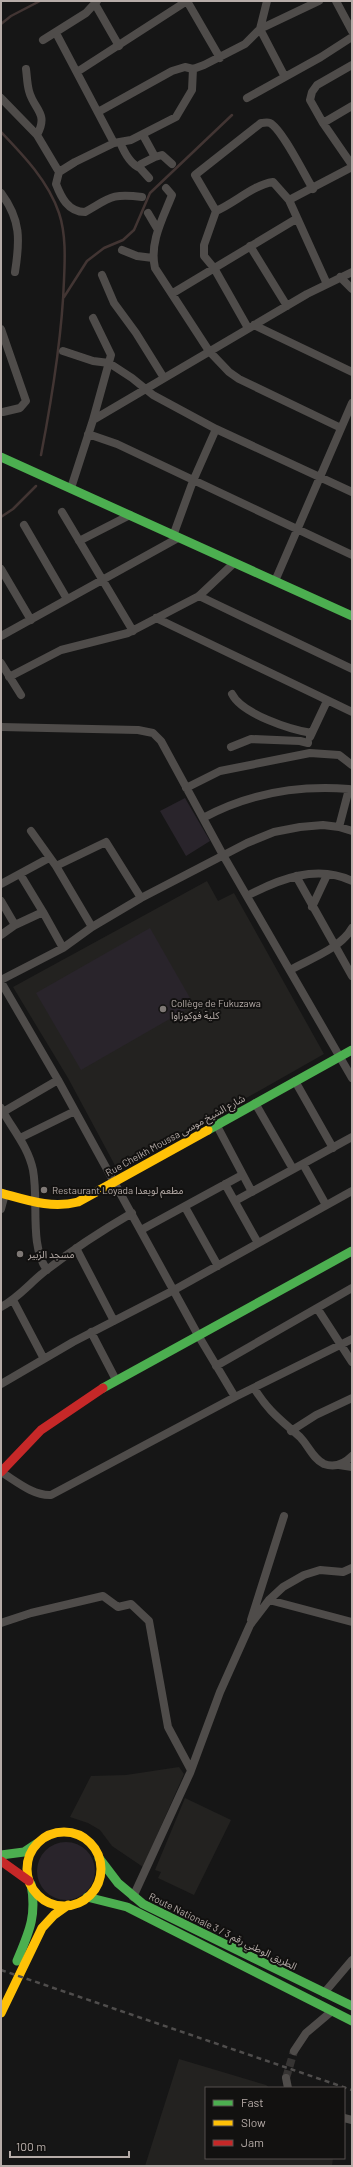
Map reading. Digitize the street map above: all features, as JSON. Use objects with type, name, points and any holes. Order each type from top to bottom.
[{"type":"main road","points":[[1,456],[352,616]]},
{"type":"main road","name":"Rue Cheikh Moussa شارع الشيخ موسى","points":[[3,1194],[37,1203],[62,1206],[70,1205],[352,1050]]},
{"type":"main road","points":[[1,1472],[56,1418],[116,1380],[352,1251]]},
{"type":"main road","points":[[1,1855],[31,1850],[46,1836],[59,1832],[72,1832],[84,1838],[93,1846],[101,1866],[99,1879],[93,1891],[87,1897],[68,1905],[54,1915],[42,1928],[1,2013]]},
{"type":"main road","points":[[1,1994],[29,1933],[35,1914],[35,1904],[27,1865],[32,1850],[36,1844]]},
{"type":"main road","name":"Route Nationale 3 / الطريق الوطني رقم 3","points":[[99,1858],[111,1877],[143,1904],[352,2006]]},
{"type":"main road","points":[[1,1861],[30,1883],[46,1900],[52,1904],[68,1905]]},
{"type":"main road","points":[[87,1897],[127,1907],[352,2021]]},
{"type":"street","points":[[77,72],[120,46],[187,1],[220,58]]},
{"type":"street","points":[[267,1],[260,29],[285,77]]},
{"type":"street","points":[[98,112],[172,71],[185,67],[193,69],[220,58],[245,44],[260,29],[319,1]]},
{"type":"street","points":[[336,1],[352,30]]},
{"type":"street","points":[[43,40],[86,13],[96,2],[120,46]]},
{"type":"street","points":[[56,33],[98,112],[117,142],[135,166],[140,168],[149,178]]},
{"type":"street","points":[[247,98],[322,58],[352,37]]},
{"type":"street","points":[[288,200],[313,189],[352,166],[323,123],[310,100],[312,92],[317,85],[352,65]]},
{"type":"street","points":[[26,69],[29,92],[42,117],[42,125],[37,135]]},
{"type":"street","points":[[142,197],[122,194],[113,196],[85,212],[80,212],[63,202],[56,184],[59,172],[75,162],[117,142],[143,135],[176,117],[192,90],[193,69]]},
{"type":"street","points":[[1,98],[37,135],[59,172]]},
{"type":"street","points":[[323,123],[352,106]]},
{"type":"street","points":[[216,211],[195,176],[261,123],[269,122],[275,127],[313,189]]},
{"type":"street","points":[[143,135],[155,156]]},
{"type":"street","points":[[140,168],[141,164],[155,156],[162,155],[172,164]]},
{"type":"street","points":[[327,284],[288,200],[273,182],[266,183],[226,207],[216,211],[204,245],[204,256],[214,268],[251,327],[352,372]]},
{"type":"street","points":[[166,188],[172,195],[158,230],[153,258],[160,277],[173,293],[209,351],[239,379],[341,428]]},
{"type":"street","points":[[1,193],[13,212],[18,231],[16,272]]},
{"type":"street","points":[[148,213],[158,230]]},
{"type":"street","points":[[173,293],[296,219]]},
{"type":"street","points":[[250,246],[287,306]]},
{"type":"street","points":[[122,250],[137,256],[153,258]]},
{"type":"street","points":[[93,420],[287,306],[352,272]]},
{"type":"street","points":[[102,275],[114,303],[136,332],[164,378]]},
{"type":"street","points":[[340,277],[352,289]]},
{"type":"street","points":[[71,488],[93,420],[109,363],[110,355],[108,347],[93,318]]},
{"type":"street","points":[[1,329],[4,356],[26,402],[20,408],[2,411]]},
{"type":"street","points":[[63,351],[109,363],[145,389],[216,429],[352,492]]},
{"type":"street","points":[[275,580],[352,403]]},
{"type":"street","points":[[1,636],[176,537],[193,481],[216,429]]},
{"type":"street","points":[[88,434],[117,444],[352,555]]},
{"type":"street","points":[[62,512],[133,630]]},
{"type":"street","points":[[79,541],[130,515]]},
{"type":"street","points":[[24,525],[67,599]]},
{"type":"street","points":[[9,677],[61,650],[91,641],[119,636],[133,630],[199,596],[234,563]]},
{"type":"street","points":[[1,569],[31,620]]},
{"type":"street","points":[[199,596],[352,668]]},
{"type":"street","points":[[156,618],[352,712]]},
{"type":"street","points":[[1,663],[21,696]]},
{"type":"street","points":[[232,694],[236,702],[259,716],[289,727],[312,733]]},
{"type":"street","points":[[310,753],[308,743],[327,701]]},
{"type":"street","points":[[1,727],[138,730],[153,734],[166,749],[186,788],[247,896],[352,1078]]},
{"type":"street","points":[[231,747],[251,740],[294,740],[308,743]]},
{"type":"street","points":[[186,788],[220,771],[310,753],[339,755],[352,765]]},
{"type":"street","points":[[203,818],[237,801],[259,794],[351,786],[339,827]]},
{"type":"street","points":[[235,1397],[198,1335],[75,1110],[1,981],[62,948],[92,926],[141,898],[224,855],[274,832],[300,827],[339,827],[352,831]]},
{"type":"street","points":[[31,831],[56,866],[92,926]]},
{"type":"street","points":[[56,866],[106,842],[141,898]]},
{"type":"street","points":[[1,884],[49,858]]},
{"type":"street","points":[[20,874],[43,912],[62,948]]},
{"type":"street","points":[[247,896],[268,885],[296,876],[327,874],[352,881]]},
{"type":"street","points":[[312,907],[327,874]]},
{"type":"street","points":[[296,876],[352,976]]},
{"type":"street","points":[[1,901],[15,925]]},
{"type":"street","points":[[1,935],[15,925],[43,912]]},
{"type":"street","points":[[290,970],[334,945],[351,933]]},
{"type":"street","points":[[47,1270],[42,1263],[36,1244],[37,1203],[30,1158],[20,1138],[2,1110],[58,1080]]},
{"type":"street","points":[[295,1080],[333,1148]]},
{"type":"street","points":[[255,1103],[293,1169]]},
{"type":"street","points":[[20,1138],[75,1110]]},
{"type":"street","points":[[216,1124],[252,1192]]},
{"type":"street","points":[[234,1201],[352,1137]]},
{"type":"street","points":[[303,1164],[326,1205]]},
{"type":"street","points":[[141,1230],[242,1175]]},
{"type":"street","points":[[225,1184],[258,1243]]},
{"type":"street","points":[[2,1382],[91,1332],[218,1266],[352,1191]]},
{"type":"street","points":[[1,1209],[3,1194]]},
{"type":"street","points":[[185,1207],[218,1266]]},
{"type":"street","points":[[1,1307],[13,1300],[47,1270],[76,1248],[132,1214]]},
{"type":"street","points":[[76,1248],[114,1321]]},
{"type":"street","points":[[216,1366],[352,1288]]},
{"type":"street","points":[[13,1300],[44,1359]]},
{"type":"street","points":[[317,1308],[352,1362]]},
{"type":"street","points":[[91,1332],[116,1380]]},
{"type":"street","points":[[1,1472],[32,1491],[44,1495],[51,1495],[235,1397],[352,1339]]},
{"type":"street","points":[[254,1388],[268,1410],[300,1438],[320,1461],[327,1465],[352,1467]]},
{"type":"street","points":[[291,1431],[316,1416],[352,1398]]},
{"type":"street","points":[[339,1465],[352,1456]]},
{"type":"street","points":[[133,1897],[191,1770],[220,1692],[250,1625],[284,1516]]},
{"type":"street","points":[[250,1625],[269,1600],[283,1587],[312,1571],[320,1570],[343,1572],[352,1568]]},
{"type":"street","points":[[1,1622],[31,1613],[103,1596],[118,1607],[132,1604],[149,1621],[168,1727],[191,1770]]},
{"type":"street","points":[[269,1600],[352,1622]]},
{"type":"street","points":[[324,1993],[352,1960]]},
{"type":"street","points":[[294,2050],[306,2033],[332,2011]]},
{"type":"street","points":[[286,2078],[288,2087]]},
{"type":"shaded area","points":[[185,798],[210,841],[186,856],[160,811]]},
{"type":"shaded area","name":"Collège de Fukuzawa كلية فوكوزاوا","points":[[207,881],[218,901],[234,893],[324,1054],[118,1171],[68,1078],[13,987]]},
{"type":"shaded area","points":[[150,928],[194,1005],[81,1070],[36,993]]},
{"type":"shaded area","points":[[179,1767],[184,1774],[143,1867],[112,1846],[100,1830],[88,1823],[70,1817],[91,1776],[126,1775]]},
{"type":"shaded area","points":[[185,1798],[231,1820],[194,1895],[158,1878],[161,1872],[155,1870]]},
{"type":"shaded area","points":[[66,1842],[77,1844],[87,1850],[93,1860],[95,1871],[93,1882],[87,1892],[77,1898],[66,1900],[55,1898],[45,1892],[39,1882],[37,1871],[39,1860],[45,1850],[55,1844]]},
{"type":"shaded area","points":[[179,2059],[269,2087],[205,2087],[205,2159],[333,2159],[332,2166],[145,2166]]},
{"type":"waterway","points":[[1,24],[11,16],[40,1]]},
{"type":"waterway","points":[[64,297],[87,261],[104,248],[123,240],[134,230],[150,193],[232,115]]},
{"type":"waterway","points":[[1,132],[27,160],[49,190],[59,213],[64,238],[65,255],[63,302],[59,346],[53,390],[41,455]]},
{"type":"waterway","points":[[1,517],[13,509],[36,486]]},
{"type":"tunnel","points":[[286,2078],[294,2051]]},
{"type":"railway","points":[[1,1970],[343,2087]]},
{"type":"railway","points":[[345,2088],[352,2090]]},
{"type":"traffic: fast","points":[[1,457],[352,616]]},
{"type":"traffic: fast","points":[[208,1130],[352,1050]]},
{"type":"traffic: fast","points":[[103,1388],[352,1251]]},
{"type":"traffic: fast","points":[[1,1855],[24,1852],[36,1844]]},
{"type":"traffic: fast","points":[[99,1858],[118,1883],[143,1904],[352,2006]]},
{"type":"traffic: fast","points":[[17,1961],[31,1924],[33,1905],[31,1884]]},
{"type":"traffic: fast","points":[[87,1897],[127,1907],[352,2021]]},
{"type":"traffic: slow","points":[[1,1193],[39,1203],[58,1205],[78,1202],[208,1130]]},
{"type":"traffic: slow","points":[[64,1832],[78,1835],[90,1843],[98,1855],[101,1869],[98,1883],[90,1895],[78,1903],[64,1906],[50,1903],[38,1895],[30,1883],[27,1869],[30,1855],[38,1843],[50,1835],[64,1832]]},
{"type":"traffic: slow","points":[[1,2013],[42,1928],[54,1915],[68,1905]]},
{"type":"traffic: jam","points":[[1,1472],[41,1430],[103,1388]]},
{"type":"traffic: jam","points":[[1,1861],[29,1881]]},
{"type":"place","name":"Collège de Fukuzawa كلية فوكوزاوا","points":[[163,1009]]},
{"type":"place","name":"Restaurant Loyada مطعم لويعدا","points":[[44,1190]]},
{"type":"place","name":"مسجد الزبير","points":[[20,1254]]}]
